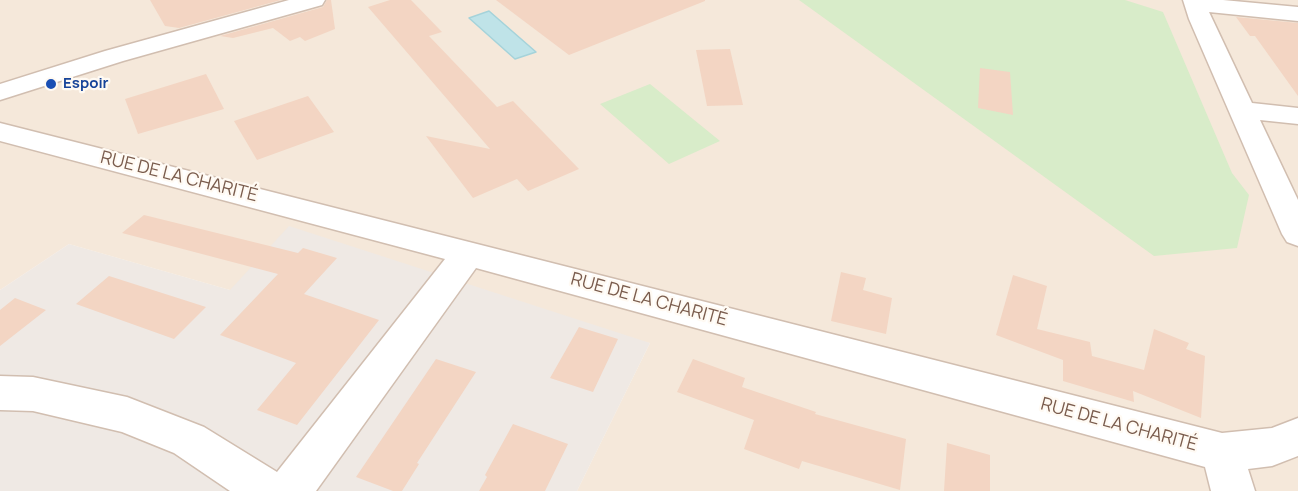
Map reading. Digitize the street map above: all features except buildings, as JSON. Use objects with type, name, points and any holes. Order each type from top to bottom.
[{"type":"street","points":[[0,92],[114,56],[314,0]]},
{"type":"street","points":[[1298,14],[1194,2],[1298,234]]},
{"type":"street","points":[[0,79],[32,70],[114,56]]},
{"type":"street","points":[[1242,111],[1298,116]]},
{"type":"street","name":"RUE DE LA CHARITÉ","points":[[0,132],[468,253],[1228,471],[1272,447],[1298,437]]},
{"type":"street","points":[[290,491],[468,253]]},
{"type":"street","points":[[16,393],[77,402],[127,415],[179,436],[268,491]]},
{"type":"shaded area","points":[[0,0],[1298,0],[1298,491],[577,491],[650,343],[230,290],[69,244],[0,290]]},
{"type":"shaded area","points":[[289,226],[650,343],[577,491],[0,491],[0,290],[69,244],[230,290]]},
{"type":"green space","points":[[799,0],[1125,0],[1163,12],[1232,173],[1249,195],[1237,248],[1154,256]]},
{"type":"green space","points":[[650,84],[720,141],[669,164],[600,104]]},
{"type":"water","points":[[489,11],[536,52],[515,59],[469,18]]},
{"type":"place","name":"Espoir","points":[[51,84]]}]
